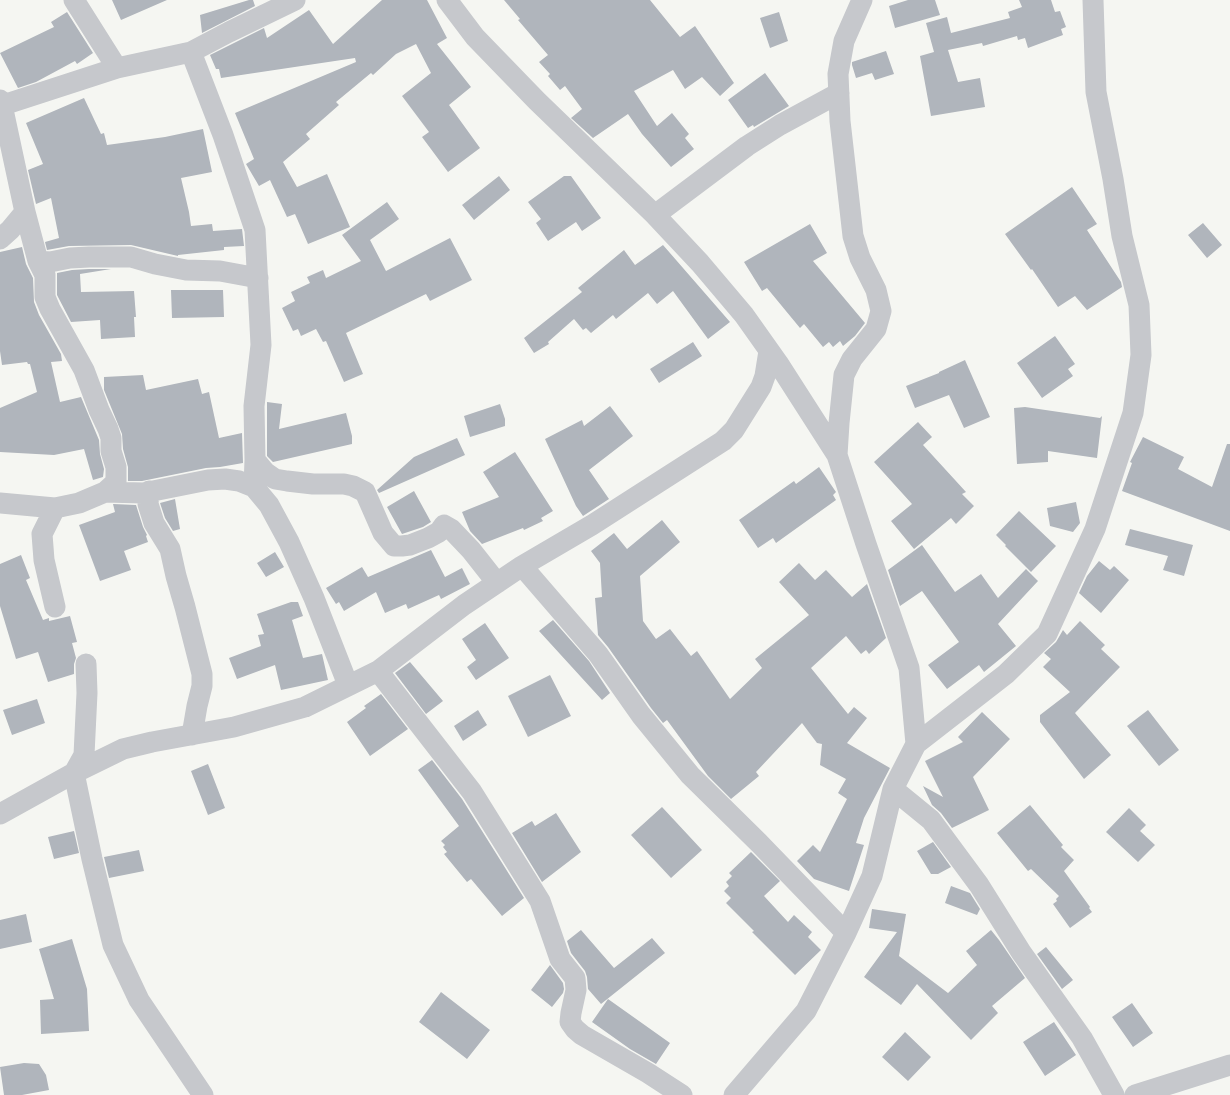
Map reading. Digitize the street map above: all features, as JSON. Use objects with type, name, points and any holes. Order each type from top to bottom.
[{"type":"street","points":[[74,0],[117,68]]},
{"type":"street","points":[[0,503],[55,508],[79,503],[105,492],[116,482],[116,467],[111,451],[111,438],[108,429],[84,370],[50,309],[45,297],[44,275],[38,260],[25,212],[1,104],[117,68],[192,52],[295,0]]},
{"type":"street","points":[[447,0],[475,37],[537,101],[655,215],[710,275],[744,315],[837,455],[866,544],[910,668],[916,744]]},
{"type":"street","points":[[837,455],[844,375],[852,359],[876,329],[881,311],[876,290],[860,258],[853,236],[840,121],[838,74],[844,41],[862,0]]},
{"type":"street","points":[[734,1095],[806,1010],[846,933],[872,876],[893,790],[916,744],[1006,674],[1047,634],[1095,529],[1134,413],[1142,355],[1139,305],[1122,236],[1096,92],[1094,0]]},
{"type":"street","points":[[192,52],[223,135],[255,230],[261,345],[254,406],[254,488]]},
{"type":"street","points":[[655,215],[747,146],[780,125],[839,93]]},
{"type":"street","points":[[0,239],[10,230],[25,212]]},
{"type":"street","points":[[38,260],[50,262],[89,256],[130,257],[154,264],[186,270],[220,271],[258,278]]},
{"type":"street","points":[[0,814],[74,773],[123,749],[152,742],[234,727],[305,707],[378,671],[464,605],[522,566],[592,524],[723,441],[734,430],[761,387],[769,351]]},
{"type":"street","points":[[255,460],[265,472],[275,479],[287,482],[313,484],[344,484],[353,486],[365,492],[383,534],[394,546],[410,545],[428,538],[439,532],[444,526],[451,529],[471,550],[497,583]]},
{"type":"street","points":[[105,492],[143,493],[208,480],[225,479],[239,481],[254,488],[269,505],[289,542],[314,598],[348,685]]},
{"type":"street","points":[[150,491],[148,504],[154,523],[170,549],[202,674],[202,686],[192,735]]},
{"type":"street","points":[[55,508],[42,534],[44,560],[55,607]]},
{"type":"street","points":[[522,566],[598,654],[641,715],[690,775],[759,843],[846,933]]},
{"type":"street","points":[[86,664],[87,693],[84,755],[74,773],[92,859],[113,945],[139,1000],[203,1095]]},
{"type":"street","points":[[378,671],[472,792],[540,901],[560,960],[575,978],[576,990],[570,1013],[570,1022],[582,1035],[648,1073],[682,1095]]},
{"type":"street","points":[[893,790],[931,820],[979,885],[1021,952],[1082,1038],[1114,1095]]},
{"type":"street","points":[[1135,1095],[1230,1065]]},
{"type":"building","points":[[112,0],[167,0],[121,20]]},
{"type":"building","points":[[253,0],[255,6],[202,33],[200,15]]},
{"type":"building","points":[[382,0],[427,0],[447,38],[437,44],[471,87],[449,105],[480,148],[448,172],[422,137],[429,132],[402,96],[431,73],[416,44],[396,54],[373,75],[371,73],[336,102],[339,105],[306,134],[310,139],[283,162],[297,187],[327,174],[350,227],[308,244],[295,214],[287,217],[270,180],[259,186],[246,164],[254,159],[235,113],[356,62],[355,58],[221,78],[219,69],[216,69],[210,55],[264,28],[267,38],[309,10],[333,44]]},
{"type":"building","points":[[504,0],[650,0],[680,37],[695,26],[734,83],[720,96],[702,77],[685,89],[673,70],[634,91],[657,126],[672,113],[689,134],[685,138],[694,149],[671,167],[642,134],[628,114],[593,138],[571,118],[582,109],[565,86],[560,90],[548,76],[550,74],[539,62],[548,55],[518,20],[520,19]]},
{"type":"building","points":[[908,0],[935,0],[940,15],[895,28],[889,6]]},
{"type":"building","points":[[1019,0],[1051,0],[1055,12],[1060,11],[1066,27],[1061,29],[1063,35],[1028,48],[1025,38],[1018,40],[1017,36],[983,46],[982,43],[948,50],[958,82],[980,78],[985,107],[931,116],[920,56],[934,52],[926,23],[947,17],[951,33],[1010,18],[1008,12],[1022,7]]},
{"type":"building","points":[[67,12],[93,53],[77,64],[75,61],[36,82],[18,88],[0,53],[54,27],[51,22]]},
{"type":"building","points":[[779,12],[788,41],[770,48],[760,18]]},
{"type":"building","points":[[886,51],[894,74],[875,80],[872,73],[856,78],[852,62]]},
{"type":"building","points":[[765,73],[789,106],[754,127],[753,125],[748,128],[728,100]]},
{"type":"building","points":[[84,98],[101,134],[104,133],[107,145],[165,137],[203,129],[212,172],[181,178],[191,226],[212,224],[213,231],[242,229],[244,246],[224,247],[224,250],[178,256],[131,245],[69,246],[47,250],[45,242],[59,238],[51,198],[36,204],[28,170],[43,164],[26,123]]},
{"type":"building","points":[[499,176],[510,190],[474,220],[462,205]]},
{"type":"building","points":[[564,176],[571,176],[601,218],[582,231],[576,222],[548,241],[536,223],[541,219],[528,202]]},
{"type":"building","points":[[1072,187],[1097,224],[1087,230],[1121,282],[1122,287],[1087,310],[1075,296],[1058,307],[1032,269],[1031,270],[1005,234]]},
{"type":"building","points":[[387,202],[399,219],[370,240],[386,271],[450,238],[472,280],[430,301],[426,294],[346,333],[363,374],[344,382],[326,341],[323,342],[316,329],[301,336],[298,329],[293,331],[282,308],[295,301],[291,292],[310,283],[307,277],[323,270],[326,278],[361,261],[342,235]]},
{"type":"building","points":[[1203,223],[1222,245],[1207,258],[1188,235]]},
{"type":"building","points":[[810,224],[827,253],[813,261],[865,323],[855,336],[843,346],[840,341],[833,347],[829,342],[823,347],[804,324],[800,328],[767,288],[762,291],[744,262]]},
{"type":"building","points":[[663,245],[730,322],[708,339],[673,291],[657,304],[648,293],[616,319],[613,315],[591,333],[586,328],[583,330],[574,319],[548,342],[549,344],[534,353],[524,338],[582,292],[578,288],[624,250],[635,265]]},
{"type":"building","points":[[22,247],[26,264],[33,278],[34,302],[39,315],[61,354],[62,361],[51,362],[60,402],[81,397],[99,440],[100,454],[104,469],[103,477],[93,480],[84,449],[54,455],[0,452],[0,408],[37,392],[30,364],[27,362],[2,365],[0,351],[0,252]]},
{"type":"building","points":[[89,269],[111,269],[80,274],[81,292],[134,291],[136,317],[134,317],[135,337],[101,339],[100,320],[71,322],[57,295],[57,273]]},
{"type":"building","points":[[171,290],[223,290],[224,317],[172,318]]},
{"type":"building","points":[[1055,336],[1075,364],[1068,369],[1073,376],[1042,398],[1017,363]]},
{"type":"building","points":[[693,342],[702,356],[659,383],[650,369]]},
{"type":"building","points":[[965,360],[990,417],[964,428],[949,395],[915,408],[906,386],[939,373]]},
{"type":"building","points":[[143,375],[146,390],[198,379],[202,394],[209,392],[219,438],[242,433],[243,463],[206,468],[142,481],[128,481],[128,467],[123,449],[122,434],[104,390],[104,377]]},
{"type":"building","points":[[267,402],[282,404],[279,429],[346,413],[352,436],[352,444],[273,462],[267,456]]},
{"type":"building","points":[[500,404],[505,419],[505,426],[470,437],[464,416]]},
{"type":"building","points":[[610,406],[633,436],[589,470],[609,499],[583,516],[576,506],[545,439],[582,420],[584,426]]},
{"type":"building","points":[[1025,407],[1100,418],[1102,416],[1097,458],[1048,451],[1048,462],[1017,464],[1014,408]]},
{"type":"building","points":[[918,422],[932,437],[923,445],[966,492],[962,494],[974,506],[956,524],[951,518],[914,549],[891,521],[912,504],[874,462]]},
{"type":"building","points":[[1143,437],[1184,457],[1178,469],[1212,487],[1227,444],[1230,444],[1230,531],[1122,491],[1132,463],[1130,462]]},
{"type":"building","points":[[457,438],[465,455],[379,493],[377,490],[414,457]]},
{"type":"building","points":[[515,452],[553,511],[541,518],[543,521],[524,530],[523,528],[482,544],[470,531],[462,512],[499,497],[483,472]]},
{"type":"building","points":[[819,467],[836,492],[833,495],[836,500],[776,543],[773,538],[758,548],[739,520],[794,481],[796,484]]},
{"type":"building","points":[[414,491],[431,522],[423,527],[402,534],[387,507]]},
{"type":"building","points":[[175,499],[180,529],[173,531],[165,518],[160,503]]},
{"type":"building","points":[[1076,502],[1080,523],[1073,532],[1050,526],[1047,508]]},
{"type":"building","points":[[113,504],[136,505],[147,535],[148,542],[124,551],[131,570],[100,581],[79,525],[115,512]]},
{"type":"building","points":[[1019,511],[1056,546],[1031,572],[996,535]]},
{"type":"building","points":[[662,520],[680,542],[640,576],[643,621],[656,639],[670,629],[691,656],[697,651],[730,699],[762,668],[755,659],[809,615],[779,582],[799,563],[815,580],[826,570],[852,597],[867,584],[886,638],[869,654],[866,650],[861,654],[846,636],[811,668],[848,714],[854,707],[867,718],[847,743],[890,768],[864,818],[856,843],[864,845],[849,891],[814,879],[797,861],[813,845],[820,852],[847,799],[838,793],[846,779],[820,765],[822,744],[817,743],[802,723],[756,772],[759,776],[731,799],[708,776],[667,720],[663,723],[598,635],[595,598],[602,597],[600,563],[591,551],[614,533],[627,549]]},
{"type":"building","points":[[1130,529],[1193,545],[1184,576],[1163,570],[1168,556],[1125,545]]},
{"type":"building","points":[[922,545],[955,592],[981,574],[998,598],[1026,569],[1038,581],[998,624],[1016,646],[984,672],[979,665],[947,689],[928,665],[959,642],[922,591],[900,606],[888,570]]},
{"type":"building","points":[[431,550],[445,577],[462,568],[470,584],[441,599],[439,595],[408,609],[406,604],[385,613],[376,592],[344,611],[339,602],[336,604],[326,588],[362,567],[368,577]]},
{"type":"building","points":[[275,552],[284,567],[266,577],[257,563]]},
{"type":"building","points":[[21,555],[30,578],[26,580],[43,620],[49,618],[49,621],[70,616],[77,642],[72,643],[76,658],[74,664],[74,674],[48,682],[38,652],[16,659],[0,606],[0,564]]},
{"type":"building","points":[[1099,561],[1110,570],[1114,566],[1129,580],[1101,613],[1079,593],[1087,576]]},
{"type":"building","points":[[291,602],[298,602],[303,616],[292,620],[303,658],[322,654],[328,680],[281,690],[275,665],[237,679],[229,658],[261,646],[258,635],[264,634],[257,614]]},
{"type":"building","points":[[553,620],[589,661],[610,693],[602,700],[539,631]]},
{"type":"building","points":[[1080,621],[1105,645],[1101,649],[1120,667],[1075,713],[1111,755],[1084,779],[1040,722],[1040,715],[1070,692],[1043,667],[1051,659],[1044,653],[1056,642],[1063,630],[1067,635]]},
{"type":"building","points":[[485,623],[509,658],[476,680],[467,667],[476,660],[462,639]]},
{"type":"building","points":[[410,662],[443,701],[426,714],[395,673]]},
{"type":"building","points":[[550,675],[571,716],[528,737],[508,696]]},
{"type":"building","points":[[381,694],[408,729],[370,756],[347,722],[366,708],[364,706]]},
{"type":"building","points":[[37,699],[45,723],[12,735],[3,710]]},
{"type":"building","points":[[478,710],[487,725],[463,741],[454,726]]},
{"type":"building","points":[[1148,710],[1179,750],[1159,766],[1127,726]]},
{"type":"building","points":[[982,712],[1010,739],[973,777],[989,810],[952,828],[941,813],[932,805],[923,786],[943,797],[925,761],[963,742],[958,737]]},
{"type":"building","points":[[432,760],[462,799],[524,898],[502,916],[471,879],[467,882],[444,854],[447,852],[443,847],[445,845],[441,841],[459,826],[418,770]]},
{"type":"building","points":[[208,764],[225,808],[208,815],[191,771]]},
{"type":"building","points":[[1030,805],[1063,845],[1061,847],[1074,860],[1064,871],[1092,912],[1070,928],[1053,904],[1057,901],[1056,899],[1059,896],[1031,869],[1028,871],[997,833]]},
{"type":"building","points":[[662,807],[702,850],[671,878],[631,835]]},
{"type":"building","points":[[1129,808],[1146,825],[1140,831],[1155,845],[1138,862],[1106,832]]},
{"type":"building","points":[[556,813],[581,852],[542,882],[512,833],[532,821],[535,826]]},
{"type":"building","points":[[74,831],[79,853],[54,859],[48,837]]},
{"type":"building","points":[[933,842],[951,867],[938,874],[931,874],[917,851]]},
{"type":"building","points":[[139,850],[144,871],[109,878],[104,857]]},
{"type":"building","points":[[751,852],[780,881],[764,896],[788,922],[794,915],[812,932],[808,937],[821,950],[795,975],[752,932],[754,931],[726,903],[731,898],[724,891],[729,886],[726,882],[732,876],[729,873]]},
{"type":"building","points":[[951,886],[970,893],[980,909],[977,915],[945,903]]},
{"type":"building","points":[[872,909],[906,914],[899,956],[948,993],[977,965],[966,951],[991,930],[1025,978],[992,1006],[998,1013],[971,1040],[917,984],[901,1005],[864,977],[897,932],[869,928]]},
{"type":"building","points":[[26,914],[32,942],[0,949],[0,920]]},
{"type":"building","points":[[581,930],[614,968],[652,938],[665,953],[601,1004],[588,989],[585,971],[571,953],[567,941]]},
{"type":"building","points":[[72,939],[87,989],[89,1031],[41,1034],[40,1000],[54,999],[39,949]]},
{"type":"building","points":[[1046,947],[1073,980],[1062,989],[1037,954]]},
{"type":"building","points":[[550,965],[563,983],[564,989],[563,993],[552,1007],[531,990]]},
{"type":"building","points":[[441,992],[490,1030],[467,1059],[419,1022]]},
{"type":"building","points":[[608,999],[670,1043],[656,1064],[630,1049],[592,1022]]},
{"type":"building","points":[[1132,1003],[1153,1033],[1133,1047],[1112,1017]]},
{"type":"building","points":[[1054,1022],[1076,1055],[1045,1076],[1023,1042]]},
{"type":"building","points":[[905,1032],[931,1057],[908,1081],[882,1057]]},
{"type":"building","points":[[24,1063],[39,1064],[46,1075],[49,1090],[22,1095],[4,1095],[0,1067]]}]
